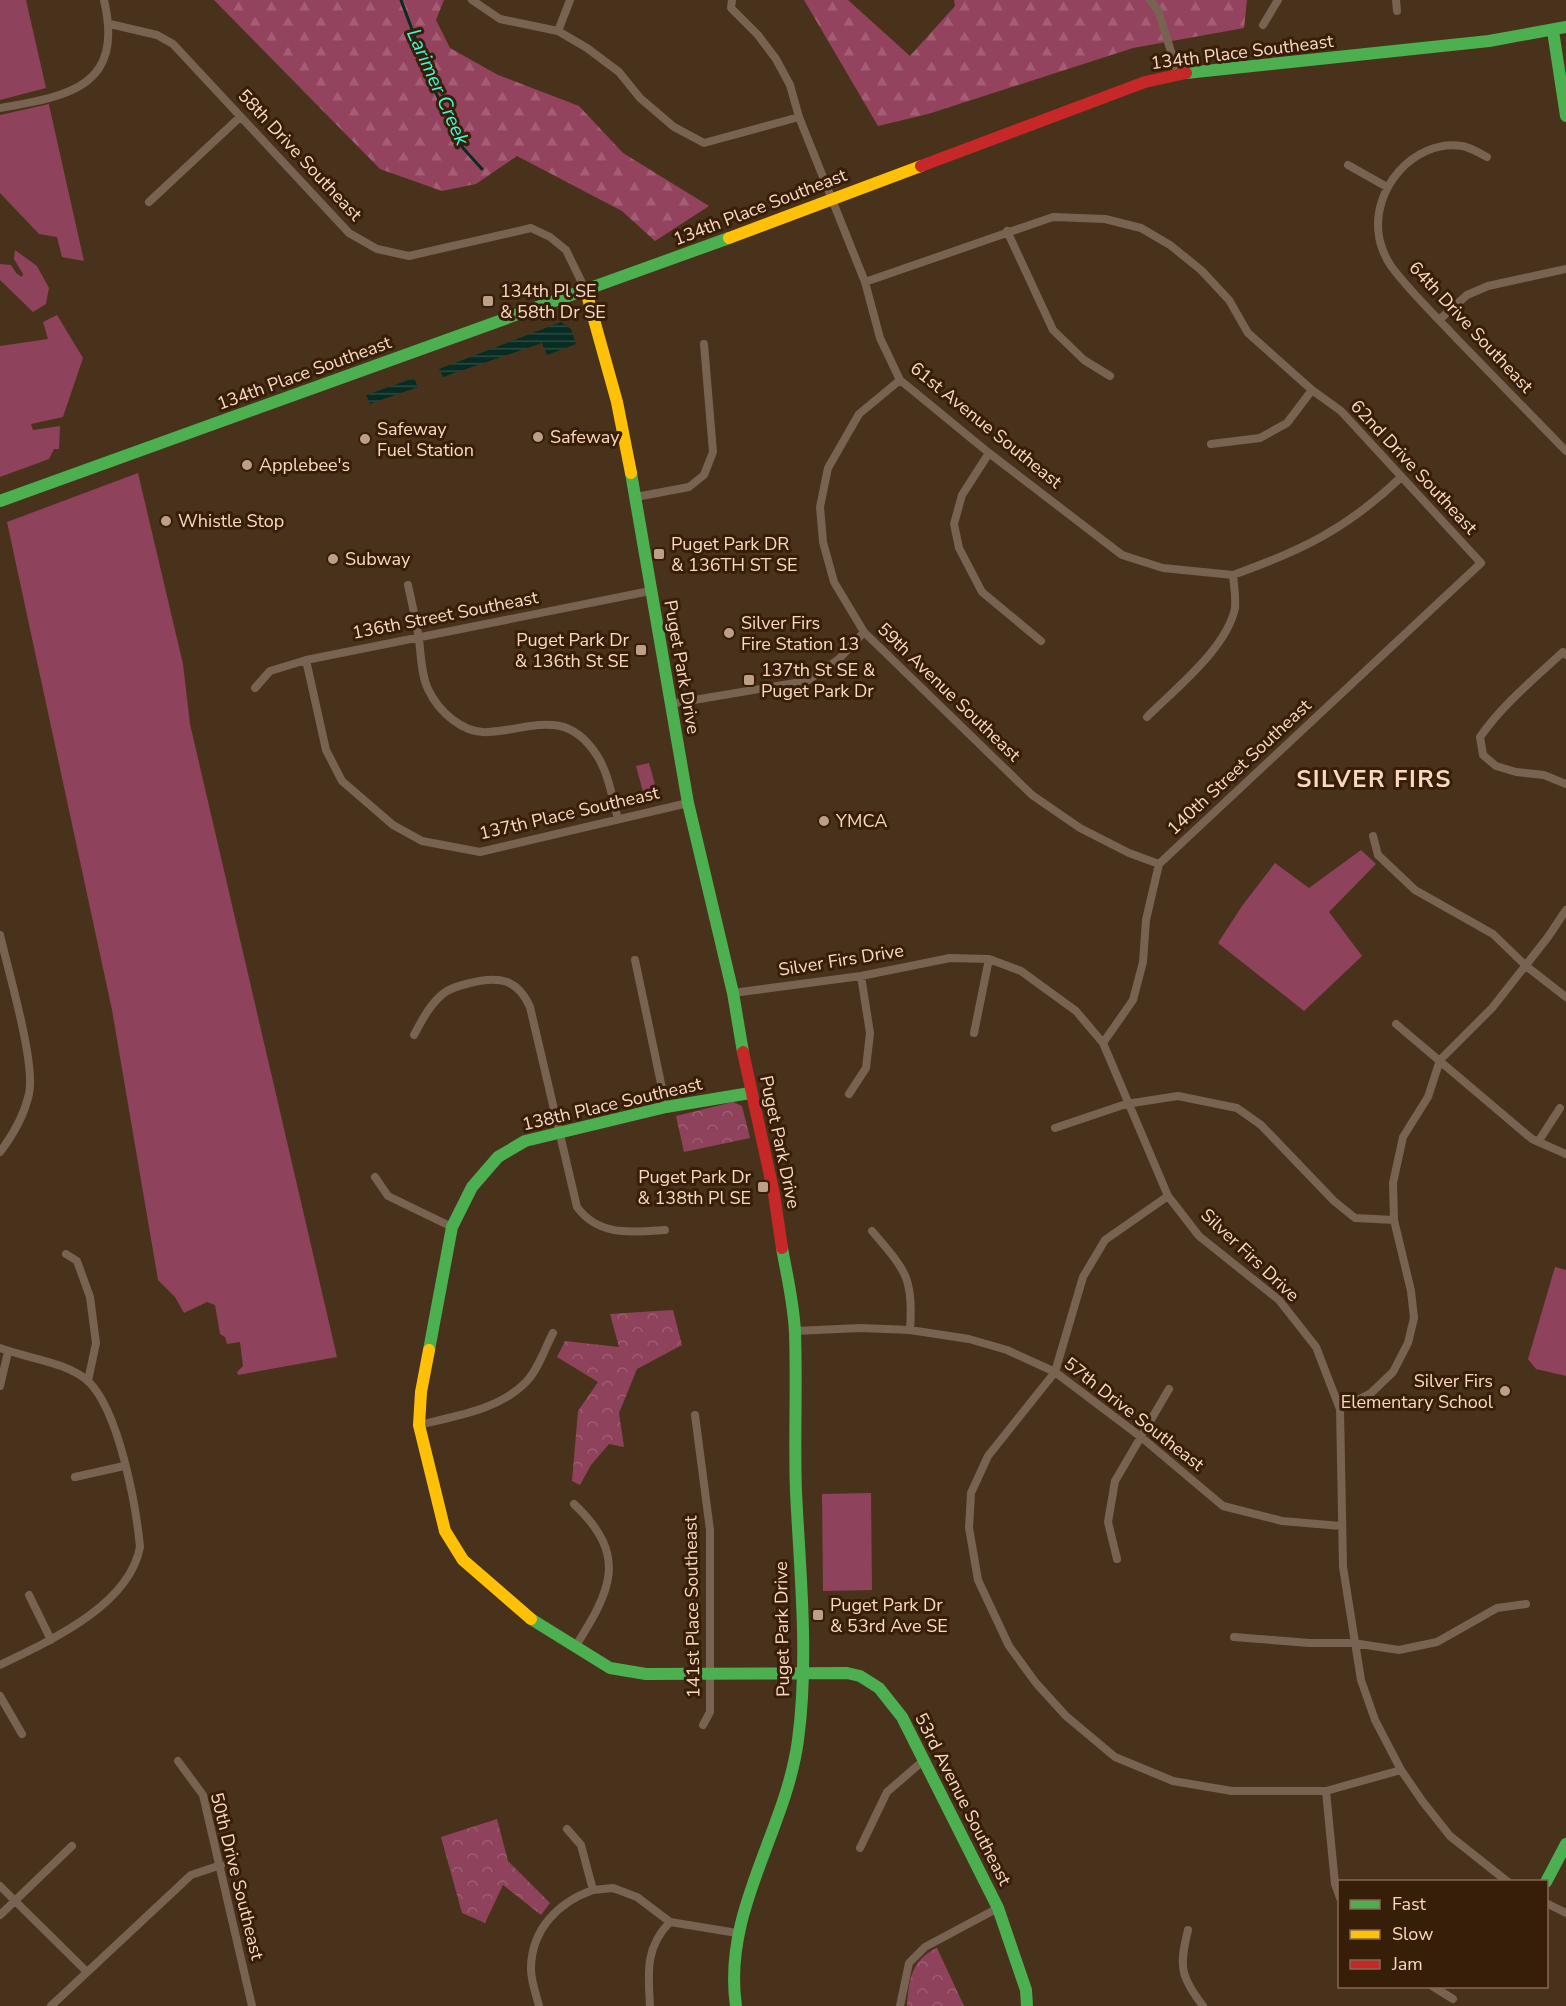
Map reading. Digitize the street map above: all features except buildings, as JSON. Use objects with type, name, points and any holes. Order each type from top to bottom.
[{"type":"street","points":[[0,108],[61,94],[86,85],[101,67],[109,46],[110,24],[104,0]]},
{"type":"street","points":[[472,0],[500,19],[558,31],[587,48],[619,72],[640,98],[674,127],[704,143],[799,117]]},
{"type":"street","points":[[558,31],[570,0]]},
{"type":"street","name":"61st Avenue Southeast","points":[[732,0],[730,8],[758,35],[776,59],[790,85],[799,117],[865,282],[880,338],[900,380],[989,453],[1122,555],[1163,568],[1233,575]]},
{"type":"street","points":[[1150,0],[1158,10],[1178,74]]},
{"type":"street","points":[[1263,25],[1278,0]]},
{"type":"street","points":[[1396,0],[1397,11]]},
{"type":"street","name":"58th Drive Southeast","points":[[110,24],[157,35],[173,44],[349,233],[377,249],[409,256],[531,228],[550,237],[566,250],[586,291]]},
{"type":"street","name":"134th Place Southeast","points":[[0,501],[586,291],[1145,82],[1178,74],[1482,42],[1566,27]]},
{"type":"street","points":[[1553,31],[1566,116]]},
{"type":"street","points":[[149,202],[240,117]]},
{"type":"street","name":"64th Drive Southeast","points":[[1487,157],[1464,146],[1441,146],[1414,158],[1399,170],[1387,187],[1379,214],[1379,237],[1390,264],[1439,320],[1566,451]]},
{"type":"street","points":[[1348,165],[1387,187]]},
{"type":"street","name":"62nd Drive Southeast","points":[[865,282],[1053,217],[1105,219],[1141,228],[1170,245],[1201,270],[1229,300],[1248,333],[1312,390],[1341,411],[1481,563]]},
{"type":"street","points":[[1007,231],[1053,330],[1084,360],[1110,376]]},
{"type":"street","points":[[1439,320],[1467,295],[1488,286],[1566,269]]},
{"type":"street","name":"Puget Park Drive","points":[[586,291],[617,402],[636,497],[650,591],[688,803],[733,993],[750,1093],[774,1194],[795,1332],[796,1485],[804,1673],[798,1741],[787,1793],[753,1881],[737,1933],[733,1986],[736,2006]]},
{"type":"street","points":[[636,497],[689,487],[704,475],[713,452],[704,344]]},
{"type":"street","name":"59th Avenue Southeast","points":[[900,380],[859,414],[828,468],[820,507],[823,542],[834,582],[864,632],[1032,795],[1080,828],[1129,853],[1159,864]]},
{"type":"street","points":[[1211,444],[1260,438],[1287,423],[1312,390]]},
{"type":"street","points":[[989,453],[962,495],[954,524],[958,548],[982,592],[1041,641]]},
{"type":"street","points":[[1147,717],[1198,667],[1225,634],[1235,607],[1233,575],[1279,559],[1329,534],[1369,508],[1401,478]]},
{"type":"street","name":"140th Street Southeast","points":[[1159,864],[1481,563]]},
{"type":"street","points":[[408,585],[427,688],[450,718],[487,733],[531,724],[554,724],[582,738],[596,754],[605,771],[618,819]]},
{"type":"street","name":"136th Street Southeast","points":[[255,688],[270,671],[306,660],[650,591]]},
{"type":"street","points":[[670,704],[807,681],[839,659],[864,632]]},
{"type":"street","points":[[1566,655],[1563,652],[1495,716],[1480,737],[1483,755],[1496,766],[1516,772],[1544,775],[1566,784]]},
{"type":"street","name":"137th Place Southeast","points":[[306,660],[326,750],[342,781],[393,825],[422,841],[480,852],[688,803]]},
{"type":"street","points":[[1373,836],[1378,855],[1415,890],[1493,934],[1526,966],[1566,997]]},
{"type":"street","points":[[1102,1043],[1133,1000],[1143,962],[1146,920],[1159,864]]},
{"type":"street","points":[[1340,1409],[1371,1393],[1393,1372],[1408,1343],[1414,1318],[1407,1268],[1394,1220],[1393,1183],[1403,1137],[1428,1097],[1440,1060],[1492,1008],[1526,966],[1566,910]]},
{"type":"street","points":[[0,935],[28,1058],[30,1093],[16,1130],[0,1152]]},
{"type":"street","name":"Silver Firs Drive","points":[[733,993],[861,976],[950,958],[990,959],[1021,971],[1076,1011],[1102,1043],[1126,1104],[1168,1196],[1199,1236],[1280,1300],[1316,1347],[1340,1409],[1343,1567],[1353,1643],[1361,1680],[1372,1711],[1401,1770],[1450,1836],[1507,1880]]},
{"type":"street","points":[[974,1033],[990,959]]},
{"type":"street","points":[[635,960],[666,1107]]},
{"type":"street","points":[[849,1094],[866,1068],[870,1033],[861,976]]},
{"type":"street","points":[[414,1035],[430,1008],[444,993],[491,978],[512,983],[525,994],[530,1007],[577,1207],[584,1217],[611,1231],[665,1230]]},
{"type":"street","points":[[1396,1024],[1538,1142],[1566,1154]]},
{"type":"street","name":"138th Place Southeast","points":[[575,1647],[530,1618],[463,1560],[445,1531],[419,1425],[421,1392],[452,1227],[472,1187],[498,1158],[525,1141],[666,1107],[750,1093]]},
{"type":"street","points":[[1055,1128],[1126,1104],[1178,1096],[1238,1108],[1261,1125],[1334,1201],[1355,1218],[1394,1220]]},
{"type":"street","points":[[1538,1142],[1560,1108]]},
{"type":"street","points":[[375,1177],[388,1196],[452,1227]]},
{"type":"street","points":[[1168,1196],[1105,1240],[1083,1277],[1055,1372],[988,1456],[971,1493],[969,1528],[978,1580],[1009,1646],[1036,1683],[1066,1716],[1115,1757],[1173,1781],[1232,1791],[1326,1791],[1401,1770]]},
{"type":"street","points":[[873,1231],[909,1280],[912,1306],[910,1330]]},
{"type":"street","points":[[66,1254],[77,1261],[90,1297],[96,1343],[88,1381]]},
{"type":"street","name":"57th Drive Southeast","points":[[795,1332],[861,1328],[910,1330],[969,1339],[1007,1350],[1055,1372],[1140,1437],[1223,1506],[1282,1521],[1341,1526]]},
{"type":"street","points":[[419,1425],[462,1415],[502,1400],[527,1381],[553,1333]]},
{"type":"street","points":[[0,1386],[4,1350],[46,1360],[88,1381],[107,1408],[124,1466],[139,1532],[140,1547],[138,1560],[129,1575],[85,1620],[0,1665]]},
{"type":"street","points":[[1117,1559],[1108,1522],[1115,1481],[1169,1389]]},
{"type":"street","name":"141st Place Southeast","points":[[695,1415],[710,1530],[710,1712],[703,1725]]},
{"type":"street","points":[[75,1477],[124,1466]]},
{"type":"street","points":[[574,1504],[589,1518],[606,1542],[609,1570],[600,1607],[575,1647]]},
{"type":"street","points":[[29,1594],[51,1640]]},
{"type":"street","points":[[1234,1637],[1353,1643],[1399,1650],[1437,1642],[1497,1608],[1526,1605]]},
{"type":"street","name":"53rd Avenue Southeast","points":[[575,1647],[610,1668],[646,1674],[846,1673],[860,1676],[879,1688],[902,1717],[964,1836],[998,1908],[1026,1990],[1028,2006]]},
{"type":"street","points":[[0,1696],[22,1734]]},
{"type":"street","points":[[860,1848],[887,1792],[924,1760]]},
{"type":"street","name":"50th Drive Southeast","points":[[178,1761],[203,1795],[252,2006]]},
{"type":"street","points":[[1326,1791],[1335,1884],[1338,1892]]},
{"type":"street","points":[[567,1828],[581,1845],[593,1890]]},
{"type":"street","points":[[1547,1880],[1566,1844]]},
{"type":"street","points":[[0,1915],[72,1846]]},
{"type":"street","points":[[51,2006],[191,1875],[221,1865]]},
{"type":"street","points":[[0,1886],[87,1972]]},
{"type":"street","points":[[539,2006],[531,1969],[537,1935],[553,1914],[573,1897],[593,1890],[613,1888],[637,1897],[670,1922],[737,1933]]},
{"type":"street","points":[[1548,1904],[1566,1913]]},
{"type":"street","points":[[900,2006],[909,1963],[925,1947],[998,1908]]},
{"type":"street","points":[[650,2006],[649,1952],[670,1922]]},
{"type":"street","points":[[1188,1930],[1181,1959],[1190,1989],[1203,2006]]},
{"type":"street","points":[[1435,1988],[1453,1999]]},
{"type":"green space","points":[[0,0],[26,0],[46,88],[0,100]]},
{"type":"green space","points":[[214,0],[444,0],[436,20],[450,48],[498,75],[579,106],[623,153],[709,206],[655,241],[622,211],[517,156],[476,184],[442,191],[380,169]]},
{"type":"green space","points":[[804,0],[848,0],[910,56],[955,6],[954,0],[1247,0],[1244,28],[1133,48],[928,114],[878,126]]},
{"type":"green space","points":[[49,104],[84,261],[62,257],[57,237],[39,234],[0,193],[0,115]]},
{"type":"green space","points":[[15,250],[37,266],[49,288],[46,304],[33,312],[0,280],[0,264],[11,265],[22,277],[23,274],[14,259]]},
{"type":"green space","points":[[57,315],[83,358],[63,417],[31,424],[33,430],[60,426],[59,449],[54,449],[49,459],[0,477],[0,346],[48,339],[43,322]]},
{"type":"green space","points":[[138,473],[183,664],[190,724],[337,1357],[238,1375],[237,1372],[243,1366],[240,1342],[227,1344],[225,1337],[220,1334],[215,1305],[207,1302],[184,1313],[175,1297],[158,1280],[112,1010],[7,522]]},
{"type":"green space","points":[[649,763],[656,788],[643,792],[636,766]]},
{"type":"green space","points":[[1361,850],[1376,864],[1329,912],[1362,956],[1304,1011],[1218,943],[1242,906],[1275,863],[1309,888]]},
{"type":"green space","points":[[733,1102],[742,1106],[750,1138],[684,1152],[676,1116]]},
{"type":"green space","points":[[1555,1267],[1566,1270],[1566,1376],[1536,1369],[1528,1359]]},
{"type":"green space","points":[[673,1310],[682,1345],[637,1369],[619,1413],[624,1447],[609,1444],[591,1465],[580,1485],[572,1481],[578,1411],[598,1382],[557,1357],[565,1341],[619,1347],[610,1314]]},
{"type":"green space","points":[[871,1493],[872,1590],[823,1591],[822,1494]]},
{"type":"green space","points":[[497,1819],[508,1861],[550,1903],[541,1915],[503,1885],[485,1923],[462,1913],[441,1837]]},
{"type":"green space","points":[[937,1948],[964,2006],[907,2006],[913,1972],[922,1958]]},
{"type":"water","points":[[561,322],[571,329],[576,344],[547,355],[542,343],[443,377],[439,369]]},
{"type":"water","points":[[414,378],[418,387],[370,404],[366,395]]},
{"type":"waterway","name":"Larimer Creek","points":[[401,0],[435,91],[463,148],[482,169]]},
{"type":"traffic: fast","points":[[1186,73],[1489,41],[1566,27]]},
{"type":"traffic: fast","points":[[1553,31],[1566,116]]},
{"type":"traffic: fast","points":[[0,501],[729,238]]},
{"type":"traffic: fast","points":[[631,473],[688,803],[733,993],[743,1052]]},
{"type":"traffic: fast","points":[[429,1350],[452,1227],[472,1187],[498,1157],[525,1141],[666,1107],[750,1093]]},
{"type":"traffic: fast","points":[[736,2006],[734,1971],[738,1937],[746,1904],[791,1774],[798,1740],[803,1678],[795,1472],[795,1333],[792,1301],[782,1248]]},
{"type":"traffic: fast","points":[[531,1619],[610,1668],[646,1674],[847,1673],[860,1676],[879,1688],[902,1717],[998,1908],[1026,1990],[1027,2006]]},
{"type":"traffic: fast","points":[[1547,1880],[1566,1844]]},
{"type":"traffic: slow","points":[[729,238],[921,166]]},
{"type":"traffic: slow","points":[[586,291],[617,402],[631,473]]},
{"type":"traffic: slow","points":[[429,1350],[421,1392],[419,1425],[445,1531],[463,1560],[531,1619]]},
{"type":"traffic: jam","points":[[921,166],[1145,82],[1186,73]]},
{"type":"traffic: jam","points":[[743,1052],[774,1194],[782,1248]]},
{"type":"place","name":"134th Pl SE & 58th Dr SE","points":[[488,301]]},
{"type":"place","name":"Safeway","points":[[538,437]]},
{"type":"place","name":"Safeway Fuel Station","points":[[365,439]]},
{"type":"place","name":"Applebee's","points":[[247,465]]},
{"type":"place","name":"Whistle Stop","points":[[166,521]]},
{"type":"place","name":"Puget Park DR & 136TH ST SE","points":[[659,554]]},
{"type":"place","name":"Subway","points":[[333,559]]},
{"type":"place","name":"Silver Firs Fire Station 13","points":[[729,633]]},
{"type":"place","name":"Puget Park Dr & 136th St SE","points":[[641,650]]},
{"type":"place","name":"137th St SE & Puget Park Dr","points":[[749,680]]},
{"type":"place","name":"YMCA","points":[[824,821]]},
{"type":"place","name":"Puget Park Dr & 138th Pl SE","points":[[763,1187]]},
{"type":"place","name":"Silver Firs Elementary School","points":[[1505,1391]]},
{"type":"place","name":"Puget Park Dr & 53rd Ave SE","points":[[818,1615]]},
{"type":"district","name":"SILVER FIRS","points":[[1374,779]]}]
